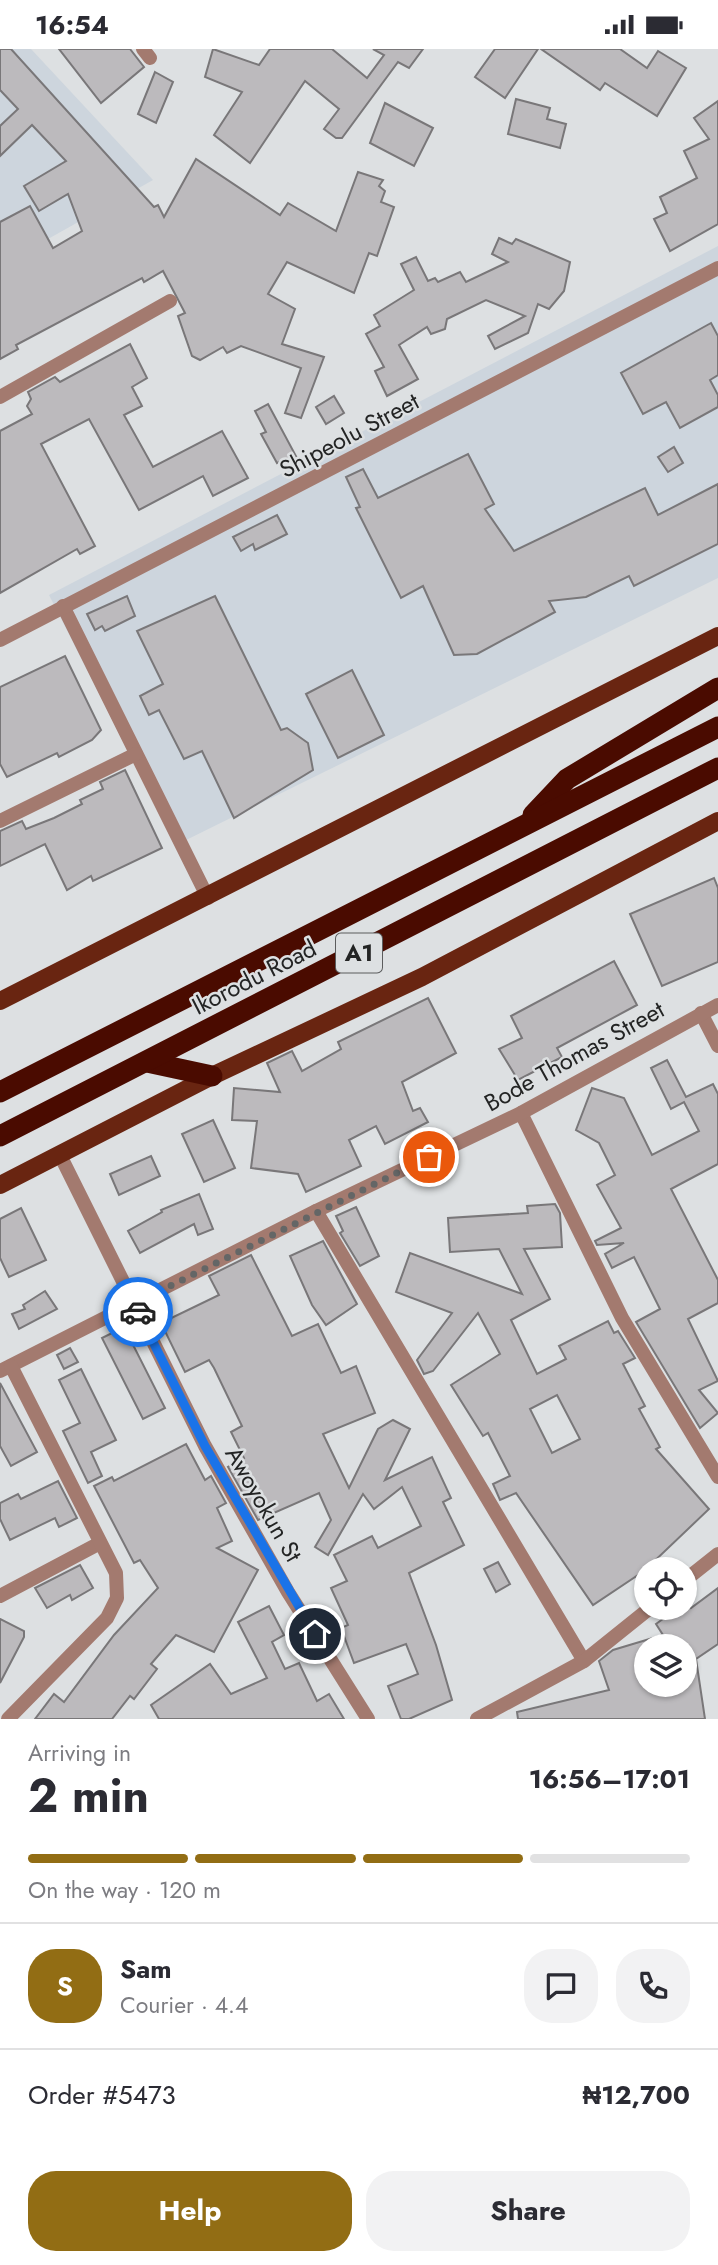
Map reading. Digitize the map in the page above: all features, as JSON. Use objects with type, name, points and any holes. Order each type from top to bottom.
[{"type":"highway","points":[[523,826],[567,779],[718,688]]},
{"type":"highway","name":"Ikorodu Road","points":[[0,1092],[718,727]]},
{"type":"highway","name":"Ikorodu Road","points":[[0,1136],[718,768]]},
{"type":"highway","points":[[147,1062],[212,1076]]},
{"type":"main road","points":[[0,1001],[208,898],[718,636]]},
{"type":"main road","points":[[0,1185],[212,1076],[422,977],[718,821]]},
{"type":"street","name":"Shipeolu Street","points":[[0,640],[718,268]]},
{"type":"street","points":[[0,397],[170,301]]},
{"type":"street","points":[[63,605],[208,898]]},
{"type":"street","points":[[0,821],[136,754]]},
{"type":"street","name":"Bode Thomas Street","points":[[6,1369],[316,1211],[521,1114],[718,1005]]},
{"type":"street","points":[[701,1013],[718,1046]]},
{"type":"street","points":[[521,1114],[622,1318],[718,1477]]},
{"type":"street","name":"Awoyokun St","points":[[60,1155],[205,1446],[288,1592],[368,1719]]},
{"type":"street","points":[[316,1211],[584,1661]]},
{"type":"street","points":[[6,1369],[116,1573],[117,1598],[107,1618],[8,1719]]},
{"type":"street","points":[[0,1597],[100,1543]]},
{"type":"street","points":[[697,1571],[718,1555]]},
{"type":"street","points":[[477,1719],[584,1661],[635,1620]]},
{"type":"shaded area","points":[[0,49],[31,49],[153,180],[0,266]]},
{"type":"shaded area","points":[[718,246],[718,578],[176,845],[49,595]]},
{"type":"building","points":[[0,49],[11,49],[154,207],[158,205],[164,217],[196,159],[280,215],[288,203],[336,231],[358,172],[383,180],[379,186],[385,191],[381,202],[394,207],[377,256],[369,253],[354,293],[287,262],[268,294],[295,309],[282,344],[324,357],[301,418],[285,413],[301,368],[241,346],[227,353],[223,347],[200,360],[192,356],[178,316],[185,313],[163,271],[144,282],[142,278],[16,345],[18,349],[0,359],[0,222],[30,206],[53,248],[82,231],[68,194],[39,211],[24,186],[66,161],[32,125],[0,156],[0,126],[18,109],[0,90]]},
{"type":"building","points":[[59,49],[130,49],[144,67],[101,103]]},
{"type":"building","points":[[213,49],[259,65],[270,49],[332,49],[367,78],[384,55],[373,49],[423,49],[409,68],[398,62],[342,138],[336,138],[324,129],[339,109],[305,81],[250,163],[214,135],[242,92],[205,77]]},
{"type":"building","points":[[495,49],[538,49],[505,98],[475,77]]},
{"type":"building","points":[[541,49],[620,49],[647,68],[658,51],[686,68],[657,116],[605,83],[600,90]]},
{"type":"building","points":[[155,72],[173,82],[156,123],[138,114]]},
{"type":"building","points":[[516,99],[550,108],[547,119],[566,124],[560,148],[508,134]]},
{"type":"building","points":[[718,101],[718,224],[670,251],[654,219],[667,213],[660,197],[697,178],[684,151],[709,139],[694,118]]},
{"type":"building","points":[[385,103],[433,128],[414,166],[370,143]]},
{"type":"building","points":[[499,238],[512,244],[516,239],[570,262],[564,291],[549,309],[538,304],[528,333],[495,349],[488,336],[525,316],[486,300],[447,319],[445,329],[431,334],[427,327],[399,345],[418,379],[387,396],[375,371],[384,367],[366,334],[380,326],[374,315],[414,290],[401,264],[416,257],[428,281],[435,278],[438,282],[460,272],[466,282],[508,262],[492,254]]},
{"type":"building","points":[[711,323],[718,336],[718,375],[710,380],[718,395],[718,407],[680,428],[666,402],[643,414],[621,373]]},
{"type":"building","points":[[130,344],[147,378],[132,387],[142,406],[124,415],[153,467],[222,431],[248,478],[213,496],[203,476],[139,510],[89,419],[41,444],[95,546],[80,554],[77,549],[0,593],[0,431],[32,414],[27,406],[31,399],[28,392],[55,377],[60,382]]},
{"type":"building","points":[[334,396],[344,413],[326,424],[316,407]]},
{"type":"building","points":[[268,404],[297,458],[285,465],[282,460],[277,463],[261,434],[266,432],[255,411]]},
{"type":"building","points":[[674,447],[683,463],[668,472],[658,457]]},
{"type":"building","points":[[468,454],[494,504],[485,509],[514,551],[645,488],[658,515],[718,484],[718,544],[634,586],[629,576],[586,597],[549,601],[555,612],[477,654],[454,655],[423,586],[401,598],[356,508],[360,507],[346,477],[363,469],[378,498]]},
{"type":"building","points":[[277,515],[287,534],[255,550],[253,544],[241,551],[233,537]]},
{"type":"building","points":[[127,596],[135,616],[105,631],[102,626],[95,630],[87,614]]},
{"type":"building","points":[[215,596],[281,730],[287,728],[308,743],[313,770],[234,818],[202,751],[184,759],[159,710],[149,715],[140,696],[163,684],[137,631]]},
{"type":"building","points":[[65,656],[101,730],[92,740],[59,757],[57,753],[7,777],[0,764],[0,687]]},
{"type":"building","points":[[352,670],[384,735],[338,758],[306,694]]},
{"type":"building","points":[[125,770],[162,848],[93,881],[91,876],[67,890],[45,844],[0,866],[0,831],[22,821],[26,829],[54,818],[82,804],[80,800],[103,789],[100,782]]},
{"type":"building","points":[[714,878],[718,888],[718,962],[662,986],[630,914]]},
{"type":"building","points":[[614,961],[637,1005],[557,1048],[562,1057],[518,1080],[499,1049],[522,1038],[511,1016]]},
{"type":"building","points":[[428,998],[456,1053],[402,1082],[413,1111],[420,1108],[428,1122],[385,1144],[376,1126],[349,1140],[361,1166],[306,1192],[298,1174],[251,1168],[257,1121],[232,1120],[234,1088],[280,1092],[267,1063],[292,1051],[302,1071],[341,1049],[338,1042]]},
{"type":"building","points":[[667,1060],[686,1097],[713,1084],[718,1094],[718,1164],[671,1189],[718,1280],[718,1303],[688,1319],[718,1381],[699,1390],[718,1413],[700,1428],[636,1322],[660,1309],[634,1257],[612,1268],[605,1254],[624,1243],[597,1245],[595,1241],[621,1228],[597,1185],[615,1175],[599,1143],[576,1130],[592,1088],[624,1098],[652,1155],[699,1131],[684,1102],[671,1109],[651,1068]]},
{"type":"building","points":[[213,1120],[235,1168],[204,1182],[182,1134]]},
{"type":"building","points":[[151,1156],[160,1176],[119,1195],[110,1174]]},
{"type":"building","points":[[199,1194],[213,1229],[198,1235],[194,1224],[140,1253],[128,1231],[162,1212],[161,1210]]},
{"type":"building","points":[[555,1204],[560,1213],[562,1247],[524,1249],[550,1299],[511,1320],[537,1374],[566,1359],[559,1346],[608,1321],[614,1333],[618,1331],[635,1358],[623,1364],[645,1406],[639,1409],[660,1447],[656,1449],[709,1509],[659,1557],[634,1557],[634,1578],[593,1605],[516,1493],[500,1500],[493,1484],[510,1476],[488,1433],[483,1436],[451,1385],[500,1354],[478,1313],[433,1371],[424,1374],[417,1360],[452,1313],[396,1292],[410,1253],[522,1294],[499,1249],[450,1252],[448,1218],[528,1213],[527,1206]],"holes":[[[557,1395],[580,1439],[552,1453],[530,1409]]]},
{"type":"building","points":[[356,1207],[379,1256],[360,1266],[340,1233],[343,1231],[336,1216]]},
{"type":"building","points":[[21,1208],[46,1260],[9,1277],[0,1258],[0,1219]]},
{"type":"building","points":[[323,1241],[357,1304],[326,1325],[312,1305],[290,1256]]},
{"type":"building","points":[[251,1255],[292,1336],[318,1324],[341,1373],[356,1366],[375,1413],[323,1434],[349,1488],[378,1429],[393,1420],[410,1429],[385,1480],[432,1457],[451,1498],[443,1502],[464,1545],[409,1573],[436,1645],[452,1700],[409,1719],[401,1719],[388,1686],[418,1674],[406,1644],[354,1663],[341,1628],[348,1625],[331,1588],[347,1581],[334,1555],[372,1536],[378,1548],[421,1526],[402,1487],[374,1509],[363,1494],[328,1555],[315,1547],[331,1520],[319,1493],[258,1520],[228,1467],[244,1458],[231,1432],[242,1426],[214,1368],[209,1360],[185,1372],[161,1323],[219,1295],[209,1276]]},
{"type":"building","points":[[45,1291],[57,1309],[19,1329],[12,1314],[25,1309],[23,1305]]},
{"type":"building","points":[[124,1327],[165,1408],[143,1419],[102,1338]]},
{"type":"building","points":[[70,1348],[78,1362],[64,1369],[57,1355]]},
{"type":"building","points":[[81,1369],[116,1440],[91,1452],[102,1476],[88,1483],[63,1431],[80,1423],[59,1380]]},
{"type":"building","points":[[0,1383],[37,1452],[11,1466],[0,1446]]},
{"type":"building","points":[[186,1444],[205,1480],[211,1476],[226,1503],[217,1508],[232,1541],[217,1548],[258,1570],[214,1652],[176,1635],[151,1664],[157,1669],[134,1699],[130,1696],[112,1719],[35,1719],[54,1694],[64,1702],[114,1635],[158,1588],[140,1560],[134,1563],[94,1486],[112,1477],[114,1481]]},
{"type":"building","points":[[58,1481],[77,1518],[59,1527],[55,1518],[10,1540],[0,1519],[0,1503],[18,1494],[21,1499]]},
{"type":"building","points":[[498,1562],[510,1584],[496,1592],[484,1569]]},
{"type":"building","points":[[80,1565],[93,1588],[72,1600],[70,1595],[47,1608],[35,1588]]},
{"type":"building","points":[[718,1588],[718,1644],[697,1658],[697,1634],[662,1634],[656,1624],[662,1620],[697,1620],[697,1604]]},
{"type":"building","points":[[269,1606],[284,1635],[272,1642],[285,1669],[299,1663],[317,1701],[329,1694],[344,1719],[159,1719],[151,1705],[210,1664],[231,1694],[267,1678],[238,1622]]},
{"type":"building","points":[[0,1619],[24,1631],[24,1637],[0,1683]]},
{"type":"building","points":[[634,1644],[634,1697],[697,1697],[697,1666],[705,1719],[518,1719],[517,1712],[609,1690],[599,1661],[613,1650]]},
{"type":"way so far","points":[[138,1312],[134,1304],[429,1157]]},
{"type":"route","points":[[138,1312],[205,1446],[315,1634]]}]
